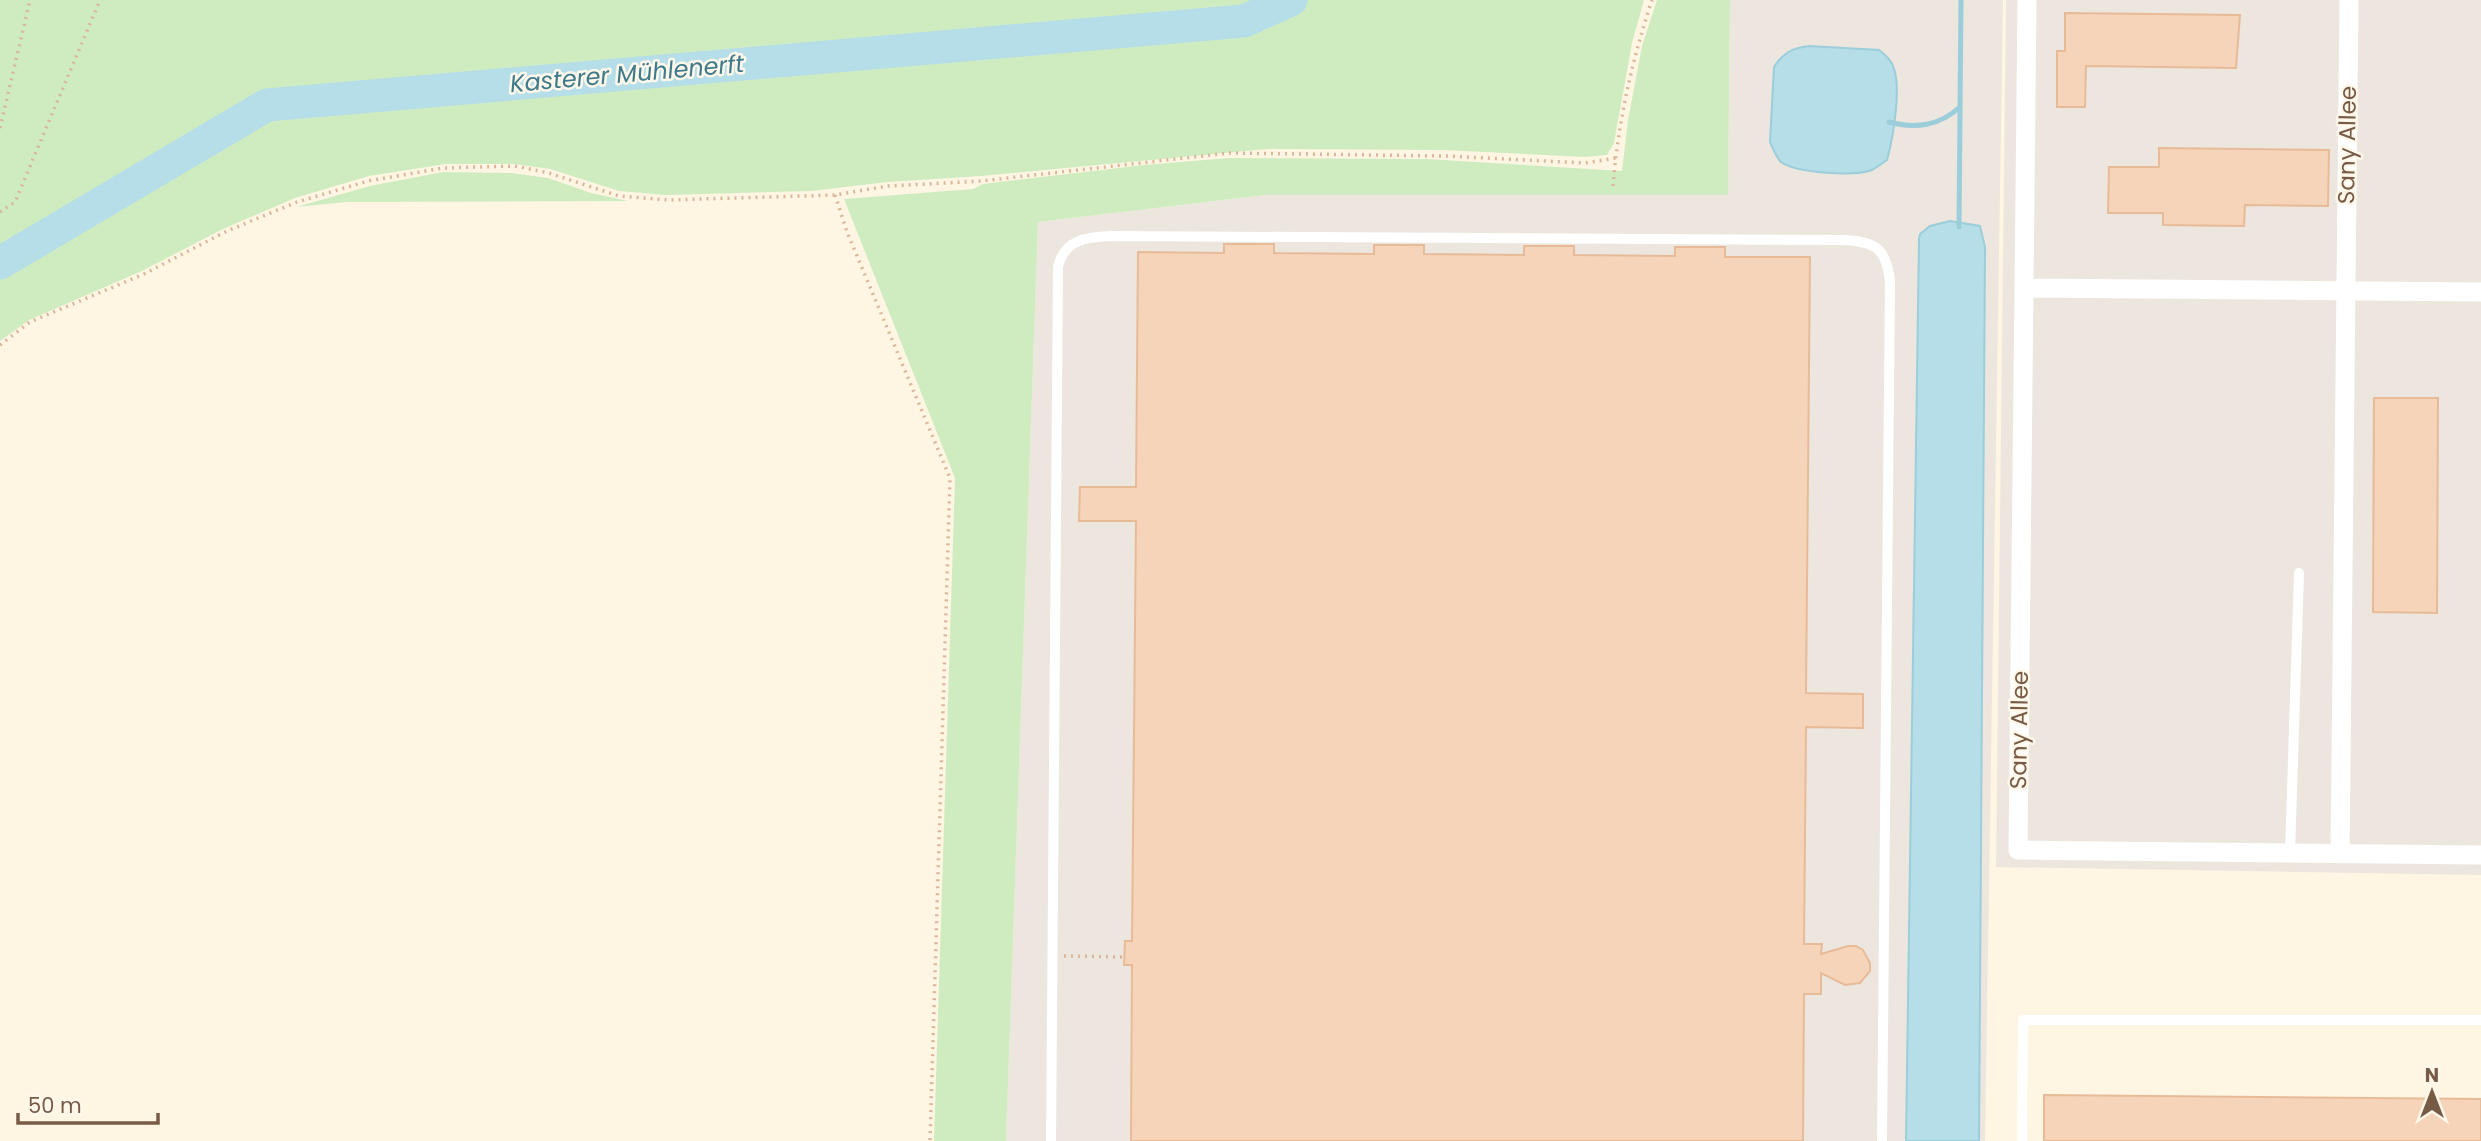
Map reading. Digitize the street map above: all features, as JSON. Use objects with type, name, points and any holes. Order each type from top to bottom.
[{"type":"street","name":"Sany Allee","points":[[2027,0],[2018,850],[2481,855]]},
{"type":"street","name":"Sany Allee","points":[[2340,854],[2349,0]]},
{"type":"street","points":[[2024,288],[2481,292]]},
{"type":"lane","points":[[1051,1141],[1058,267],[1060,259],[1071,245],[1086,238],[1110,236],[1864,241],[1884,254],[1890,281],[1882,1141]]},
{"type":"lane","points":[[2290,853],[2299,573]]},
{"type":"lane","points":[[2022,1141],[2023,1020],[2481,1020]]},
{"type":"path","points":[[0,128],[30,0]]},
{"type":"path","points":[[0,212],[15,202],[100,0]]},
{"type":"path","points":[[1614,187],[1616,158],[1637,44],[1652,0]]},
{"type":"path","points":[[0,345],[30,322],[144,274],[227,231],[297,202],[368,181],[443,167],[515,166],[549,173],[619,196],[668,200],[835,195],[888,186],[981,181],[1229,153],[1446,156],[1584,163],[1616,158]]},
{"type":"path","points":[[835,195],[847,232],[950,478],[930,1141]]},
{"type":"path","points":[[1052,956],[1122,957]]},
{"type":"shaded area","points":[[1730,0],[2003,0],[1985,1141],[1006,1141],[1038,222],[1265,195],[1728,195]]},
{"type":"shaded area","points":[[2006,0],[2481,0],[2481,875],[1996,867]]},
{"type":"green space","points":[[0,0],[1276,0],[1243,14],[266,102],[0,262]]},
{"type":"green space","points":[[1303,0],[1644,0],[1632,43],[1614,143],[1607,155],[1584,157],[1443,150],[1267,149],[812,191],[666,195],[619,191],[550,169],[514,164],[446,164],[369,176],[295,198],[223,229],[142,271],[29,320],[0,341],[0,266],[269,108],[1246,24]]},
{"type":"green space","points":[[1657,0],[1730,0],[1728,195],[1265,195],[1038,222],[1006,1141],[934,1141],[955,478],[844,199],[973,189],[983,184],[1228,158],[1427,159],[1622,171],[1628,120],[1642,46]]},
{"type":"green space","points":[[443,172],[512,173],[548,178],[591,193],[628,201],[347,202],[296,207],[370,186]]},
{"type":"water","points":[[1809,46],[1879,50],[1892,63],[1897,86],[1892,139],[1887,160],[1874,169],[1850,173],[1811,171],[1788,166],[1781,162],[1775,153],[1770,142],[1774,67],[1788,52]]},
{"type":"water","points":[[1950,221],[1980,226],[1985,247],[1979,1141],[1906,1141],[1919,239],[1920,234],[1930,226]]},
{"type":"building","points":[[2065,13],[2240,15],[2236,68],[2086,66],[2085,107],[2057,107],[2057,51],[2065,51]]},
{"type":"building","points":[[2159,148],[2329,150],[2328,206],[2245,205],[2244,226],[2163,225],[2163,213],[2108,213],[2109,167],[2159,167]]},
{"type":"building","points":[[1224,244],[1274,244],[1274,253],[1374,254],[1374,245],[1424,245],[1424,254],[1524,255],[1524,246],[1574,246],[1574,255],[1675,256],[1675,247],[1725,247],[1725,257],[1810,257],[1806,693],[1863,694],[1863,728],[1806,727],[1804,944],[1822,944],[1821,954],[1856,946],[1863,950],[1870,963],[1870,971],[1860,983],[1845,985],[1821,973],[1821,994],[1804,994],[1803,1141],[1131,1141],[1132,965],[1124,965],[1125,941],[1132,941],[1136,521],[1079,521],[1080,487],[1136,487],[1138,252],[1224,253]]},
{"type":"building","points":[[2374,398],[2438,398],[2437,613],[2373,612]]},
{"type":"building","points":[[2044,1095],[2481,1099],[2481,1141],[2044,1141]]},
{"type":"waterway","name":"Kasterer Mühlenerft","points":[[0,263],[267,105],[1244,21],[1291,0]]},
{"type":"waterway","points":[[1959,227],[1961,0]]},
{"type":"waterway","points":[[1889,122],[1927,124],[1944,118],[1960,107]]}]
